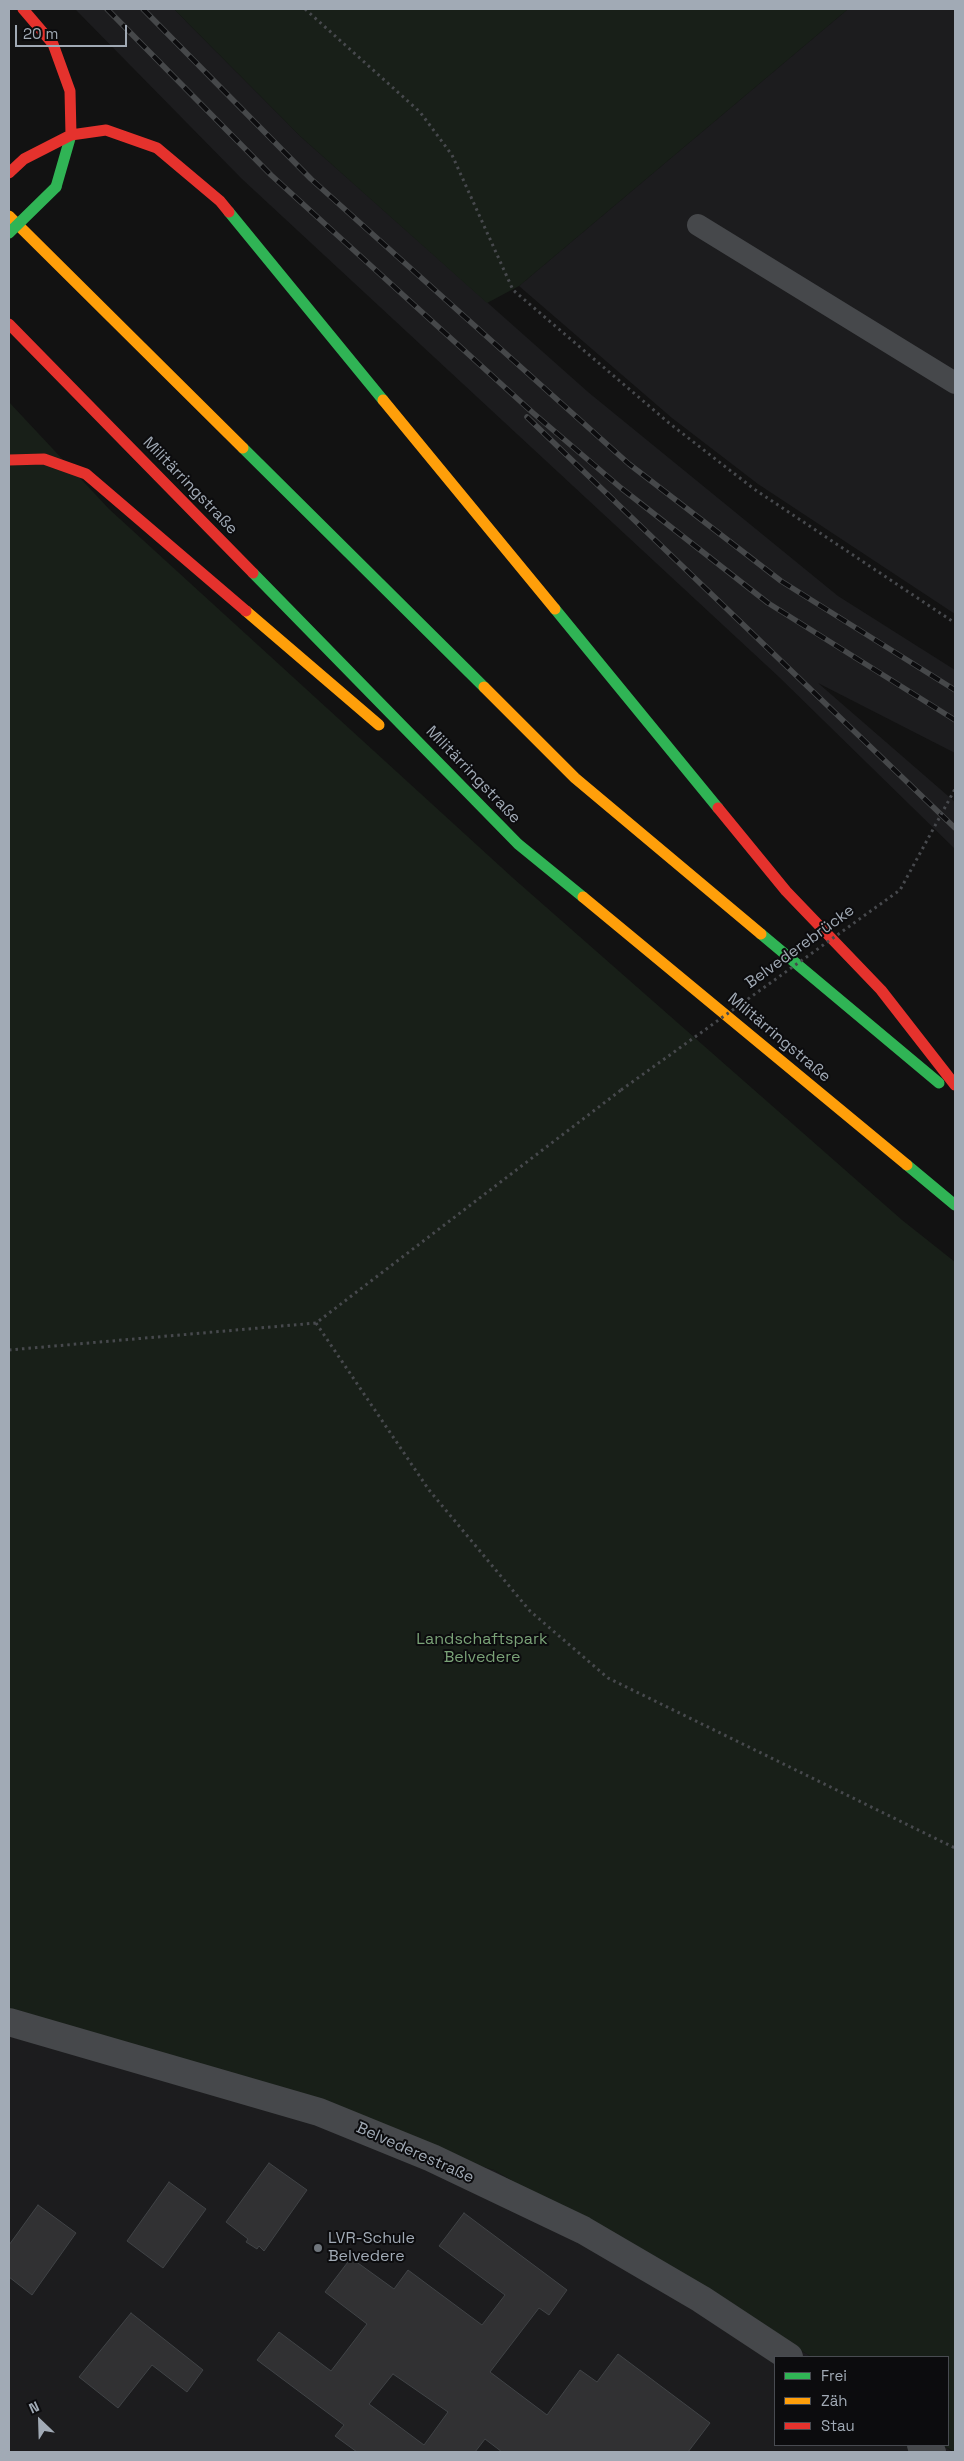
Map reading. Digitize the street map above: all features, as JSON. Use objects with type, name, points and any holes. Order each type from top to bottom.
[{"type":"main road","points":[[9,233],[56,187],[71,135],[70,91],[53,44],[23,9]]},
{"type":"main road","points":[[9,174],[24,159],[71,135],[106,130],[157,148],[220,201],[780,883],[882,990],[955,1085]]},
{"type":"main road","points":[[9,216],[575,778],[955,1096]]},
{"type":"main road","name":"Militärringstraße","points":[[9,324],[518,844],[955,1205]]},
{"type":"main road","points":[[9,460],[44,459],[86,474],[389,734]]},
{"type":"main road","points":[[412,753],[518,844]]},
{"type":"street","name":"Belvederestraße","points":[[9,2022],[319,2112],[432,2158],[583,2230],[701,2299],[787,2356]]},
{"type":"lane","points":[[698,225],[955,383]]},
{"type":"path","points":[[305,9],[420,112],[452,155],[513,290],[668,423],[754,489],[955,623]]},
{"type":"path","name":"Belvederebrücke","points":[[316,1323],[621,1090],[900,890],[955,789]]},
{"type":"path","points":[[9,1350],[316,1323],[429,1490],[530,1611],[608,1678],[955,1848]]},
{"type":"shaded area","points":[[75,9],[174,9],[300,136],[588,392],[838,596],[955,670],[955,753],[818,683],[955,802],[955,849],[779,677],[242,179]]},
{"type":"shaded area","points":[[848,9],[955,9],[955,614],[758,484],[672,418],[519,286]]},
{"type":"shaded area","name":"LVR-Schule Belvedere","points":[[9,2036],[494,2170],[810,2356],[774,2356],[774,2446],[944,2446],[953,2452],[9,2452]]},
{"type":"green space","points":[[174,9],[848,9],[519,286],[487,303],[300,136]]},
{"type":"green space","name":"Landschaftspark Belvedere","points":[[9,402],[109,509],[513,878],[902,1220],[955,1262],[955,2452],[944,2446],[949,2446],[949,2356],[810,2356],[494,2170],[9,2036]]},
{"type":"building","points":[[269,2163],[307,2190],[264,2251],[259,2246],[257,2249],[246,2242],[248,2239],[226,2222]]},
{"type":"building","points":[[169,2182],[206,2209],[163,2268],[127,2241]]},
{"type":"building","points":[[38,2205],[76,2233],[32,2295],[9,2277],[9,2245]]},
{"type":"building","points":[[464,2213],[567,2290],[549,2315],[539,2308],[490,2372],[547,2415],[580,2370],[597,2382],[618,2354],[710,2423],[688,2452],[502,2452],[485,2439],[475,2452],[357,2452],[335,2436],[344,2425],[257,2360],[279,2332],[331,2371],[367,2324],[325,2292],[351,2258],[394,2289],[408,2270],[482,2325],[505,2295],[439,2246]],"holes":[[[393,2374],[448,2412],[424,2445],[369,2404]]]},
{"type":"building","points":[[131,2313],[203,2370],[187,2392],[152,2365],[118,2408],[79,2377]]},
{"type":"railway","points":[[107,9],[271,175],[532,412],[621,488],[768,603],[955,720]]},
{"type":"railway","points":[[143,9],[311,179],[629,464],[781,581],[955,690]]},
{"type":"railway","points":[[527,417],[955,828]]},
{"type":"traffic: fast","points":[[56,187],[71,135]]},
{"type":"traffic: fast","points":[[9,233],[56,187]]},
{"type":"traffic: fast","points":[[229,212],[383,400]]},
{"type":"traffic: fast","points":[[243,448],[484,687]]},
{"type":"traffic: fast","points":[[253,573],[518,844],[583,897]]},
{"type":"traffic: fast","points":[[555,609],[718,808]]},
{"type":"traffic: fast","points":[[761,934],[939,1083]]},
{"type":"traffic: fast","points":[[907,1165],[955,1205]]},
{"type":"traffic: slow","points":[[9,216],[243,448]]},
{"type":"traffic: slow","points":[[383,400],[555,609]]},
{"type":"traffic: slow","points":[[246,611],[379,725]]},
{"type":"traffic: slow","points":[[484,687],[575,778],[761,934]]},
{"type":"traffic: slow","points":[[583,897],[907,1165]]},
{"type":"traffic: jam","points":[[23,9],[53,44],[70,91],[71,135],[106,130],[157,148],[220,201],[229,212]]},
{"type":"traffic: jam","points":[[9,173],[24,159],[71,135]]},
{"type":"traffic: jam","points":[[9,324],[253,573]]},
{"type":"traffic: jam","points":[[9,460],[44,459],[86,474],[246,611]]},
{"type":"traffic: jam","points":[[718,808],[786,891],[881,990],[955,1085]]},
{"type":"place","name":"LVR-Schule Belvedere","points":[[318,2248]]}]
